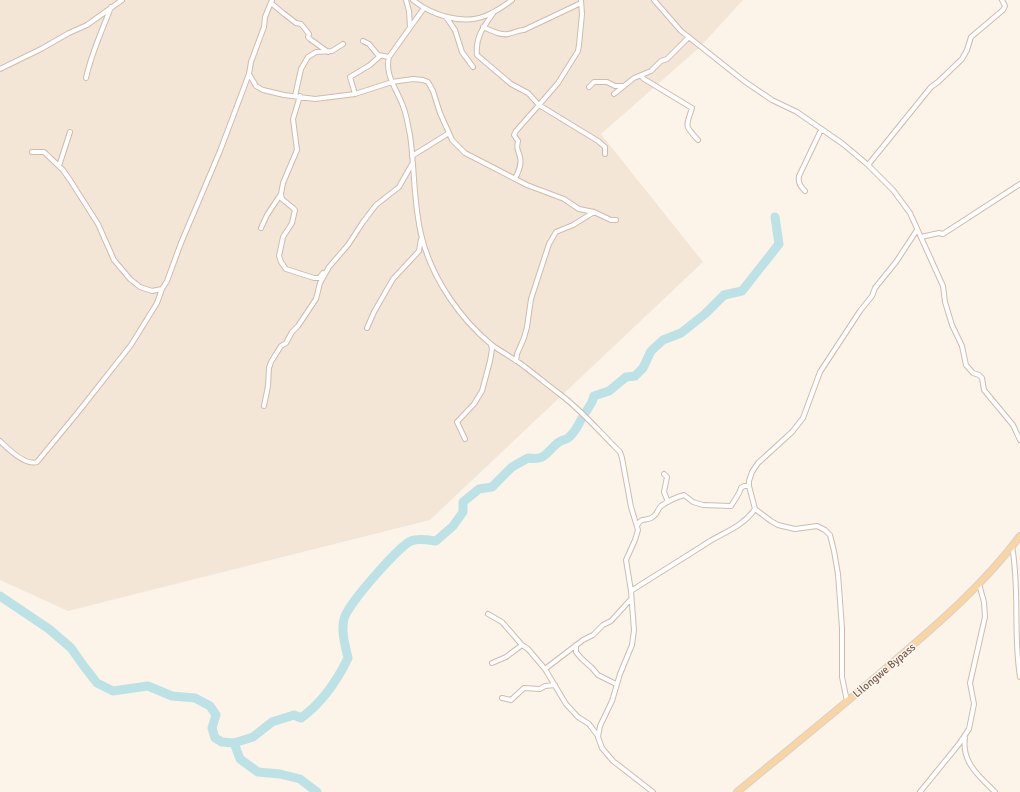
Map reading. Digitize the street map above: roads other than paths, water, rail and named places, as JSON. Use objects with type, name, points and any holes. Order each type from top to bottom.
[{"type":"main road","name":"Lilongwe Bypass","points":[[736,792],[847,701],[947,616],[979,584],[1020,536]]},
{"type":"street","points":[[0,69],[87,25],[122,0]]},
{"type":"street","points":[[406,0],[409,12],[410,28]]},
{"type":"street","points":[[413,0],[424,8],[446,16],[464,19],[484,16],[494,12],[512,0]]},
{"type":"street","points":[[868,165],[895,133],[897,127],[931,87],[962,59],[967,50],[971,37],[1003,10],[1005,6],[1002,0]]},
{"type":"street","points":[[0,441],[26,462],[34,463],[39,459],[143,328],[157,303],[170,274],[180,245],[220,151],[249,74],[251,62],[264,27],[265,17],[272,1],[283,13],[296,23],[301,24],[310,34],[308,37],[328,52]]},
{"type":"street","points":[[656,1],[681,31],[744,81],[772,100],[797,112],[843,144],[868,165],[904,203],[943,286],[945,302],[952,325],[964,350],[966,365],[982,378],[984,390],[1013,426],[1020,440]]},
{"type":"street","points":[[483,27],[503,35],[518,30],[524,30],[581,2],[580,45],[578,51],[558,84],[516,130],[514,135],[518,141],[516,148],[520,156],[520,167],[516,179]]},
{"type":"street","points":[[86,78],[93,52],[111,7]]},
{"type":"street","points":[[424,8],[389,57],[389,72],[404,108],[410,134],[414,187],[422,238],[433,270],[446,293],[464,316],[491,344],[516,361],[568,401],[620,452],[622,458],[631,507],[637,526],[637,535],[626,560],[631,591],[634,630],[632,645],[616,684],[612,701],[600,726],[598,737]]},
{"type":"street","points":[[494,12],[483,27],[477,42],[477,55],[511,84],[528,93],[539,105],[598,141],[605,147],[605,154]]},
{"type":"street","points":[[446,16],[455,30],[462,52],[473,67]]},
{"type":"street","points":[[614,94],[634,78],[651,71],[661,61],[667,59],[689,37]]},
{"type":"street","points":[[363,41],[369,44],[380,56],[389,57]]},
{"type":"street","points":[[261,228],[267,215],[281,194],[283,183],[297,150],[293,119],[301,69],[308,57],[316,52],[328,52],[343,44]]},
{"type":"street","points":[[355,94],[350,77],[370,65],[380,56]]},
{"type":"street","points":[[249,74],[256,86],[259,88],[274,93],[315,99],[355,94],[392,82],[413,79],[423,80],[428,82],[433,91],[440,113],[452,140],[465,153],[516,179],[564,199],[579,209],[594,212],[611,220],[616,220]]},
{"type":"street","points":[[642,76],[644,79],[692,108],[686,125],[687,129],[698,140]]},
{"type":"street","points":[[589,87],[594,82],[607,82],[615,86],[624,86]]},
{"type":"street","points":[[805,190],[798,182],[799,176],[821,130]]},
{"type":"street","points":[[59,166],[70,132]]},
{"type":"street","points":[[412,156],[449,132]]},
{"type":"street","points":[[32,152],[44,152],[59,166],[70,180],[98,224],[114,260],[130,279],[140,287],[152,291],[162,289]]},
{"type":"street","points":[[281,194],[282,199],[295,210],[292,223],[283,236],[279,256],[280,262],[286,269],[314,278],[320,276],[348,245],[376,205],[399,187],[412,164]]},
{"type":"street","points":[[921,237],[943,234],[1020,184]]},
{"type":"street","points":[[516,361],[517,354],[527,327],[531,308],[531,299],[549,244],[556,232],[573,225],[594,212]]},
{"type":"street","points":[[847,701],[842,677],[842,628],[838,574],[830,535],[825,530],[817,526],[795,529],[778,525],[755,509],[749,481],[752,472],[758,463],[792,432],[803,418],[820,372],[860,311],[872,296],[875,288],[896,262],[917,230]]},
{"type":"street","points":[[367,328],[374,312],[393,279],[419,251],[422,238]]},
{"type":"street","points":[[264,406],[271,362],[316,299],[320,283],[329,267]]},
{"type":"street","points":[[465,439],[457,422],[474,404],[482,391],[492,349],[491,344]]},
{"type":"street","points":[[664,474],[667,478],[664,492],[668,502]]},
{"type":"street","points":[[637,526],[639,521],[649,519],[654,516],[660,507],[684,495],[693,502],[703,505],[731,506],[737,494],[741,491],[741,488],[744,486],[749,486]]},
{"type":"street","points":[[631,591],[718,536],[738,526],[746,520],[755,509]]},
{"type":"street","points":[[1012,546],[1016,562],[1020,677]]},
{"type":"street","points":[[920,792],[965,737],[972,720],[974,697],[970,684],[985,617],[984,602],[979,584]]},
{"type":"street","points":[[545,669],[576,645],[593,635],[603,625],[612,621],[631,599]]},
{"type":"street","points":[[488,614],[502,622],[522,645],[528,649],[545,669],[573,712],[589,724],[598,737],[602,748],[614,761],[653,792]]},
{"type":"street","points":[[492,663],[506,657],[522,645]]},
{"type":"street","points":[[576,645],[576,652],[598,675],[616,684]]},
{"type":"street","points":[[502,698],[511,700],[524,688],[540,689],[545,686],[555,685]]},
{"type":"street","points":[[965,737],[964,745],[967,759],[971,766],[996,792]]},
{"type":"waterway","points":[[584,415],[594,396],[609,391],[626,377],[635,376],[643,368],[651,351],[663,340],[681,333],[705,314],[724,295],[742,291],[779,244],[775,217]]},
{"type":"waterway","points":[[0,596],[49,629],[71,648],[97,683],[113,691],[148,686],[172,696],[195,698],[210,706],[216,715],[212,728],[215,738],[222,742],[234,743],[253,737],[272,722],[294,715],[301,718],[309,712],[329,691],[348,658],[343,629],[344,619],[347,612],[385,564],[411,541],[420,539],[436,541],[453,526],[463,512],[463,502],[479,489],[492,487],[512,467],[528,458],[534,459],[543,457],[555,445],[567,439],[576,429],[582,418]]},
{"type":"waterway","points":[[234,743],[240,759],[258,772],[280,774],[300,779],[317,792]]}]
